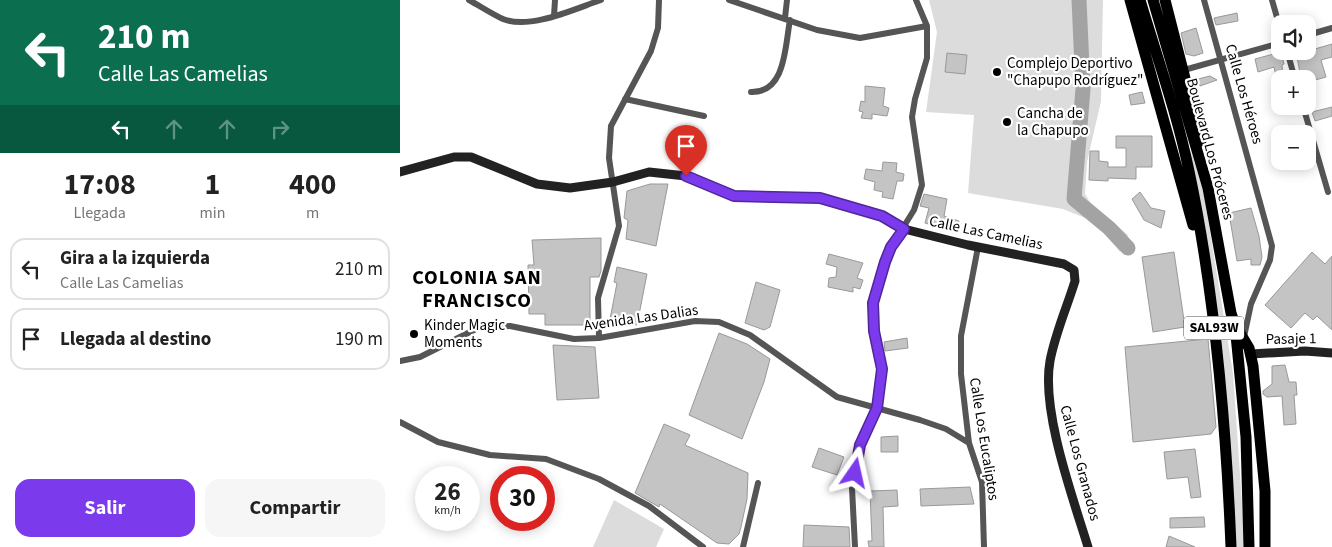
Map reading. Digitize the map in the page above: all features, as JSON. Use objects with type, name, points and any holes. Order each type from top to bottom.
[{"type":"highway","points":[[1130,0],[1168,114]]},
{"type":"highway","name":"Boulevard Los Próceres","points":[[1140,0],[1168,114]]},
{"type":"highway","name":"Boulevard Los Próceres","points":[[1152,0],[1208,188],[1231,313],[1235,325],[1246,437],[1249,547]]},
{"type":"highway","points":[[1165,0],[1184,70],[1204,157],[1208,188]]},
{"type":"highway","name":"SAL93W","points":[[1168,114],[1210,295],[1217,350],[1231,547]]},
{"type":"highway","points":[[1235,325],[1251,354],[1265,491],[1266,547]]},
{"type":"street","points":[[469,0],[504,19],[519,23],[554,16],[600,0]]},
{"type":"street","points":[[554,16],[555,0]]},
{"type":"street","points":[[599,338],[598,298],[619,226],[609,158],[611,126],[651,52],[658,28],[659,0]]},
{"type":"street","points":[[729,0],[817,30],[860,38],[927,26]]},
{"type":"street","points":[[751,92],[769,89],[775,82],[784,61],[788,19],[786,0]]},
{"type":"street","points":[[855,547],[852,488],[860,445],[877,408],[882,369],[874,331],[873,303],[891,247],[904,229],[914,210],[922,185],[912,117],[915,99],[927,58],[927,26],[916,0]]},
{"type":"street","name":"Calle Los Héroes","points":[[1204,0],[1272,246],[1270,260],[1251,304],[1243,339]]},
{"type":"street","points":[[1272,0],[1276,15]]},
{"type":"street","points":[[1316,33],[1332,28]]},
{"type":"street","points":[[1184,70],[1271,46]]},
{"type":"street","points":[[625,99],[704,116]]},
{"type":"street","points":[[1306,115],[1328,192]]},
{"type":"street","name":"Calle Las Camelias","points":[[400,172],[454,157],[471,158],[537,184],[570,188],[614,182],[649,172],[686,176],[734,196],[820,198],[882,216],[904,229],[1064,264],[1074,270]]},
{"type":"street","name":"Calle Los Eucaliptos","points":[[978,246],[961,336],[966,426],[969,443],[982,482],[984,547]]},
{"type":"street","name":"Calle Los Granados","points":[[1074,270],[1075,281],[1050,362],[1050,406],[1059,448],[1088,547]]},
{"type":"street","name":"Avenida Las Dalias","points":[[400,361],[420,357],[480,327],[510,326],[574,339],[599,338],[695,321],[719,322],[750,334],[836,397],[920,420],[955,434],[969,443]]},
{"type":"street","name":"Pasaje 1","points":[[1251,354],[1305,351],[1332,353]]},
{"type":"street","points":[[400,422],[438,442],[490,455],[546,459],[599,479],[649,506],[703,547]]},
{"type":"street","points":[[955,434],[966,426]]},
{"type":"street","points":[[743,547],[758,483]]},
{"type":"shaded area","name":"Complejo Deportivo \"Chapupo Rodríguez\"","points":[[929,0],[1103,0],[1101,101],[1087,162],[1085,194],[1090,202],[1128,235],[1120,252],[1095,222],[1063,209],[968,193],[974,115],[926,112],[937,32]]},
{"type":"shaded area","points":[[1191,151],[1203,189],[1233,373],[1245,547],[1235,547]]},
{"type":"shaded area","points":[[614,500],[664,529],[656,547],[593,547]]},
{"type":"building","points":[[1237,13],[1238,21],[1216,25],[1214,18]]},
{"type":"building","points":[[1196,28],[1203,53],[1194,56],[1186,54],[1181,33]]},
{"type":"building","points":[[1332,44],[1332,57],[1321,60],[1326,77],[1316,80],[1316,70],[1299,70],[1298,60],[1316,60],[1316,49]]},
{"type":"building","points":[[947,53],[967,55],[965,74],[945,72]]},
{"type":"building","points":[[1271,55],[1271,60],[1283,60],[1282,70],[1275,70],[1274,67],[1258,72],[1255,59]]},
{"type":"building","points":[[1210,76],[1217,80],[1200,86],[1198,79]]},
{"type":"building","points":[[865,86],[885,88],[883,106],[889,108],[887,116],[872,114],[872,119],[861,118],[863,112],[859,111],[861,101],[865,102]]},
{"type":"building","points":[[1142,92],[1145,103],[1131,105],[1129,95]]},
{"type":"building","points":[[1332,107],[1332,116],[1315,121],[1313,115],[1316,115],[1316,111]]},
{"type":"building","points":[[1116,136],[1152,136],[1152,167],[1136,167],[1136,179],[1108,178],[1108,181],[1089,180],[1090,151],[1099,151],[1099,161],[1108,162],[1108,167],[1126,167],[1126,148],[1116,148]]},
{"type":"building","points":[[883,162],[897,163],[896,172],[904,174],[903,181],[897,181],[893,199],[882,197],[883,192],[874,190],[875,182],[864,179],[866,169],[882,171]]},
{"type":"building","points":[[650,184],[668,184],[656,246],[626,239],[628,220],[624,218],[627,191]]},
{"type":"building","points":[[1140,192],[1151,208],[1165,211],[1161,228],[1144,220],[1132,199]]},
{"type":"building","points":[[924,194],[947,199],[944,216],[959,221],[956,232],[925,223],[929,208],[920,206]]},
{"type":"building","points":[[1251,208],[1259,236],[1262,257],[1260,265],[1251,265],[1251,259],[1237,261],[1229,213]]},
{"type":"building","points":[[601,238],[601,271],[599,277],[590,277],[590,325],[545,325],[545,314],[529,314],[528,265],[534,265],[532,240]]},
{"type":"building","points":[[1174,252],[1185,327],[1153,332],[1142,257]]},
{"type":"building","points":[[1312,252],[1325,264],[1332,256],[1332,330],[1317,316],[1313,320],[1305,313],[1291,328],[1265,305]]},
{"type":"building","points":[[829,254],[863,263],[857,278],[863,280],[860,289],[853,287],[853,292],[828,287],[829,278],[836,277],[837,267],[826,264]]},
{"type":"building","points":[[617,267],[647,274],[637,325],[610,319],[617,283],[614,282]]},
{"type":"building","points":[[756,282],[780,290],[770,327],[764,330],[745,323]]},
{"type":"building","points":[[719,333],[747,344],[770,359],[764,382],[742,439],[689,415]]},
{"type":"building","points":[[907,338],[908,348],[885,351],[884,342]]},
{"type":"building","points":[[1208,339],[1216,427],[1211,434],[1133,442],[1125,347]]},
{"type":"building","points":[[553,345],[595,347],[599,398],[557,400]]},
{"type":"building","points":[[1285,365],[1289,382],[1296,382],[1297,395],[1294,395],[1296,424],[1284,425],[1282,396],[1267,397],[1263,394],[1263,391],[1272,384],[1272,366]]},
{"type":"building","points":[[664,424],[690,435],[685,445],[748,473],[747,499],[741,527],[739,534],[729,544],[717,543],[660,504],[659,507],[635,493]]},
{"type":"building","points":[[898,436],[898,452],[881,452],[881,437]]},
{"type":"building","points":[[819,448],[844,457],[837,475],[812,467]]},
{"type":"building","points":[[1195,449],[1201,497],[1191,498],[1188,477],[1167,479],[1164,452]]},
{"type":"building","points":[[970,487],[974,504],[921,506],[920,489]]},
{"type":"building","points":[[897,490],[898,506],[883,507],[884,547],[869,547],[868,541],[872,541],[870,491]]},
{"type":"building","points":[[1204,517],[1205,527],[1170,528],[1170,518]]},
{"type":"building","points":[[804,525],[849,527],[850,547],[803,547]]},
{"type":"building","points":[[1169,536],[1195,547],[1166,547]]},
{"type":"waterway","points":[[1079,0],[1083,89],[1074,199],[1109,228],[1128,248]]},
{"type":"place","name":"Complejo Deportivo \"Chapupo Rodríguez\"","points":[[997,72]]},
{"type":"place","name":"Cancha de la Chapupo","points":[[1007,122]]},
{"type":"place","name":"Kinder Magic Moments","points":[[414,334]]},
{"type":"district","name":"COLONIA SAN FRANCISCO","points":[[477,290]]},
{"type":"route","points":[[686,176],[734,196],[820,198],[882,216],[904,229],[891,247],[879,277],[873,303],[874,331],[882,369],[877,408],[860,445],[855,473]]}]
